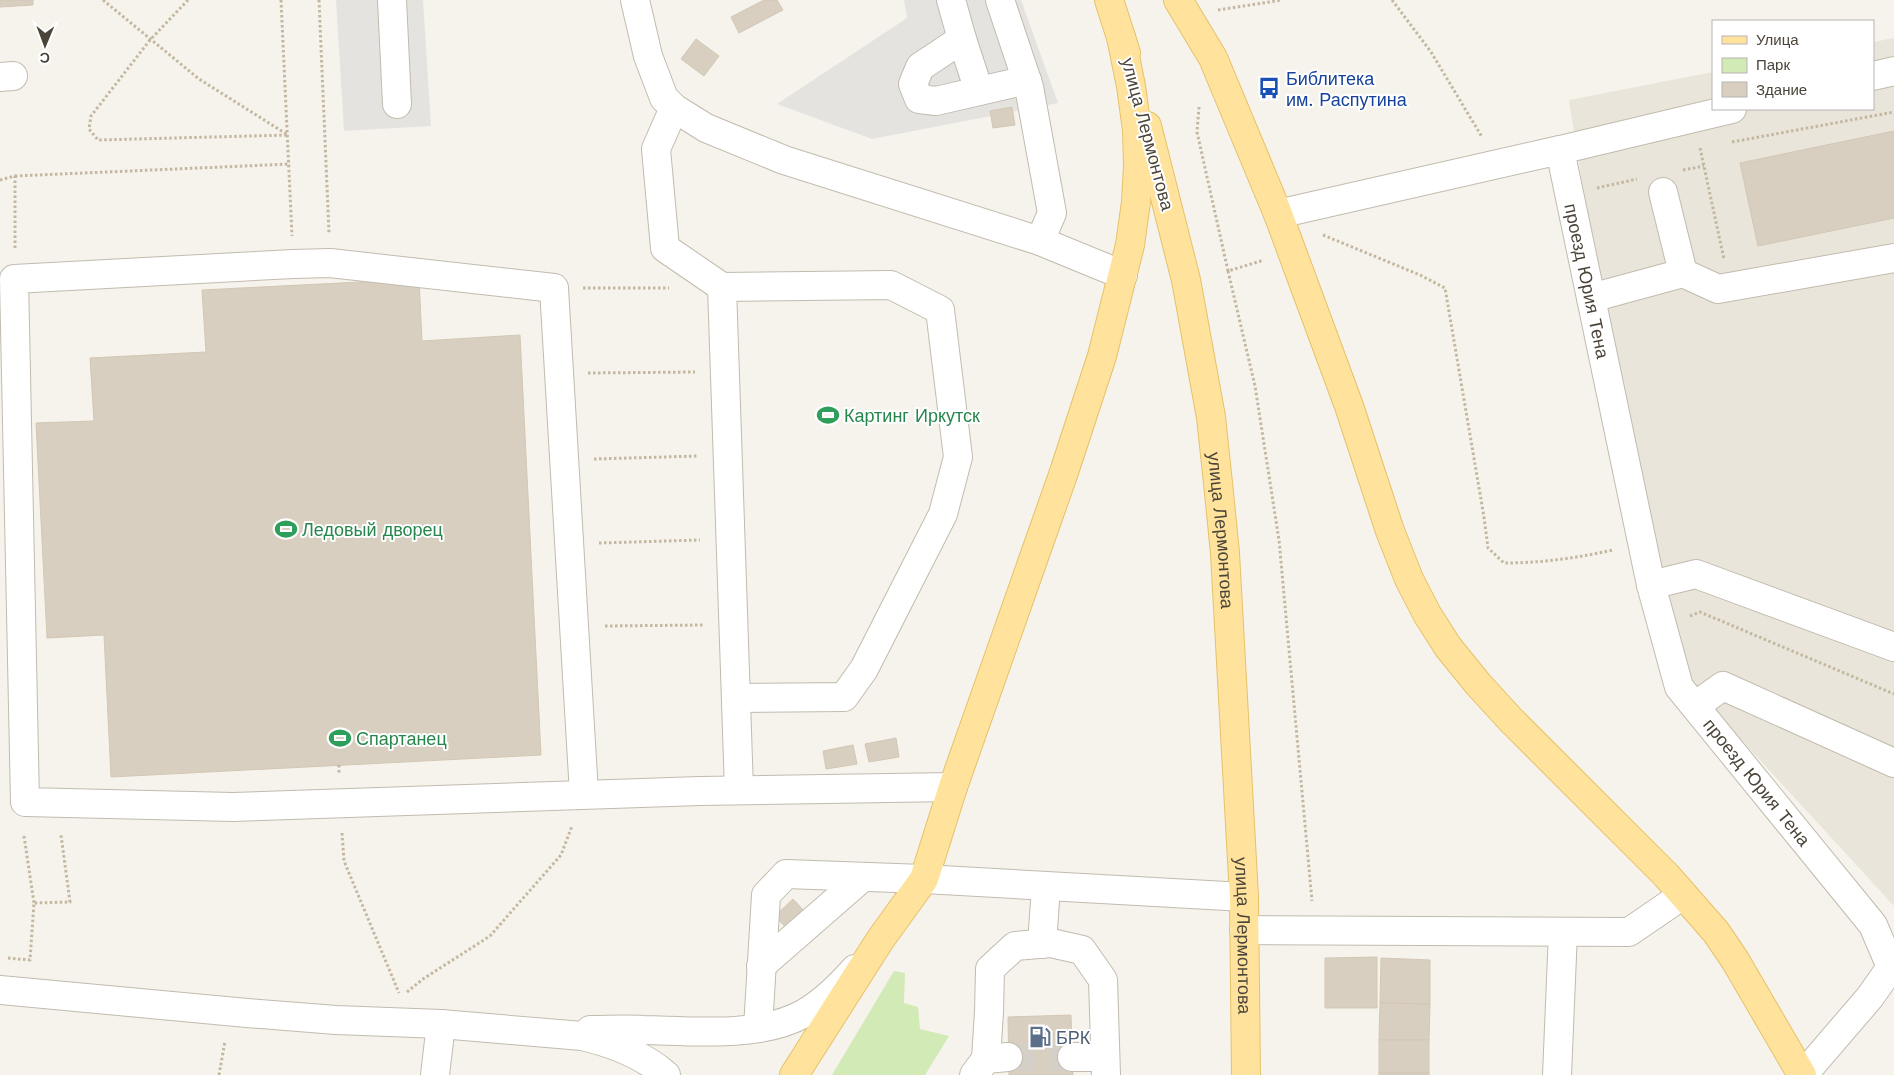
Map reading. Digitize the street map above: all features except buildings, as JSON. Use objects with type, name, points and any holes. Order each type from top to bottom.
[{"type":"main road","name":"улица Лермонтова","points":[[1109,0],[1158,167],[1186,280],[1211,417],[1225,553],[1244,897],[1246,1075]]},
{"type":"main road","points":[[1178,0],[1213,58],[1278,214],[1349,406],[1390,531],[1409,579],[1427,614],[1448,647],[1478,684],[1510,719],[1666,875],[1716,932],[1735,960],[1802,1075]]},
{"type":"main road","points":[[794,1075],[880,940],[924,879],[953,787],[1064,472],[1102,356],[1130,245],[1136,202],[1137,130],[1131,86],[1121,37]]},
{"type":"street","points":[[392,0],[397,104]]},
{"type":"street","points":[[635,0],[648,56],[664,98],[674,108],[706,128],[784,160],[1040,241],[1123,274]]},
{"type":"street","points":[[951,0],[979,91]]},
{"type":"street","points":[[1000,0],[1028,84],[1052,213],[1040,241]]},
{"type":"street","points":[[962,39],[920,67],[914,84],[919,99],[936,101],[979,91],[1028,84]]},
{"type":"street","points":[[1874,76],[1894,71]]},
{"type":"street","points":[[674,108],[656,149],[665,248],[722,287],[891,285],[940,310],[958,457],[943,514],[864,669],[844,697],[737,698]]},
{"type":"street","points":[[1278,214],[1728,110]]},
{"type":"street","name":"проезд Юрия Тена","points":[[1560,150],[1651,585],[1680,687],[1873,925],[1893,965],[1870,997],[1802,1075]]},
{"type":"street","points":[[1663,192],[1683,273]]},
{"type":"street","points":[[1590,298],[1683,273],[1718,289],[1894,258]]},
{"type":"street","points":[[584,794],[554,288],[330,263],[14,279],[25,802],[233,807],[584,794],[953,787]]},
{"type":"street","points":[[722,287],[739,790]]},
{"type":"street","points":[[1651,585],[1696,574],[1894,647]]},
{"type":"street","points":[[1695,706],[1723,686],[1894,763]]},
{"type":"street","points":[[758,1028],[766,895],[786,874],[924,879],[1244,897]]},
{"type":"street","points":[[761,966],[863,876]]},
{"type":"street","points":[[1042,944],[1046,887]]},
{"type":"street","points":[[1244,930],[1629,932],[1683,895]]},
{"type":"street","points":[[1557,1075],[1563,932]]},
{"type":"street","points":[[526,1030],[697,1031],[758,1028],[785,1022],[803,1014],[840,986],[880,940]]},
{"type":"street","points":[[989,1064],[990,970],[1015,946],[1051,943],[1082,950],[1103,980],[1105,1066],[1072,1057]]},
{"type":"street","points":[[0,990],[336,1020],[441,1024],[582,1036],[603,1041],[626,1050],[647,1060],[666,1075]]},
{"type":"street","points":[[435,1075],[441,1024]]},
{"type":"path","points":[[103,0],[199,80],[289,135]]},
{"type":"path","points":[[188,0],[150,40],[91,116],[89,129],[98,140],[289,135]]},
{"type":"path","points":[[282,0],[293,264]]},
{"type":"path","points":[[319,0],[330,263]]},
{"type":"path","points":[[1210,11],[1282,0]]},
{"type":"path","points":[[1392,0],[1431,52],[1483,138]]},
{"type":"path","points":[[1200,103],[1198,132],[1255,386],[1279,540],[1311,890]]},
{"type":"path","points":[[1737,141],[1894,112]]},
{"type":"path","points":[[1694,118],[1725,260]]},
{"type":"path","points":[[0,180],[15,176],[290,164]]},
{"type":"path","points":[[14,279],[15,176]]},
{"type":"path","points":[[1612,184],[1632,180]]},
{"type":"path","points":[[1317,232],[1345,246],[1420,275],[1445,288],[1488,548],[1504,563],[1558,560],[1617,549]]},
{"type":"path","points":[[1228,271],[1292,252]]},
{"type":"path","points":[[554,288],[654,288]]},
{"type":"path","points":[[559,373],[660,372]]},
{"type":"path","points":[[564,460],[663,456]]},
{"type":"path","points":[[569,544],[668,541]]},
{"type":"path","points":[[1662,627],[1700,612],[1894,694]]},
{"type":"path","points":[[574,627],[673,625]]},
{"type":"path","points":[[344,861],[401,997],[423,979],[490,936],[561,855],[584,794]]},
{"type":"path","points":[[34,903],[70,902],[61,835]]},
{"type":"path","points":[[0,958],[30,960],[34,903],[24,836]]},
{"type":"shaded area","points":[[336,0],[423,0],[431,126],[344,131]]},
{"type":"shaded area","points":[[904,0],[1021,0],[1058,103],[872,139],[777,104],[907,18]]},
{"type":"shaded area","points":[[1894,38],[1894,906],[1656,647],[1569,100],[1712,72],[1712,110],[1874,110],[1874,42]]},
{"type":"green space","points":[[894,971],[905,973],[904,1003],[918,1007],[920,1029],[949,1036],[925,1075],[832,1075]]},
{"type":"tunnel","points":[[1008,1057],[1072,1057]]},
{"type":"place","name":"Библитека им. Распутина","points":[[1269,88]]},
{"type":"place","name":"Картинг Иркутск","points":[[828,415]]},
{"type":"place","name":"Ледовый дворец","points":[[286,529]]},
{"type":"place","name":"Спартанец","points":[[340,738]]},
{"type":"place","name":"БРК","points":[[1040,1037]]}]
